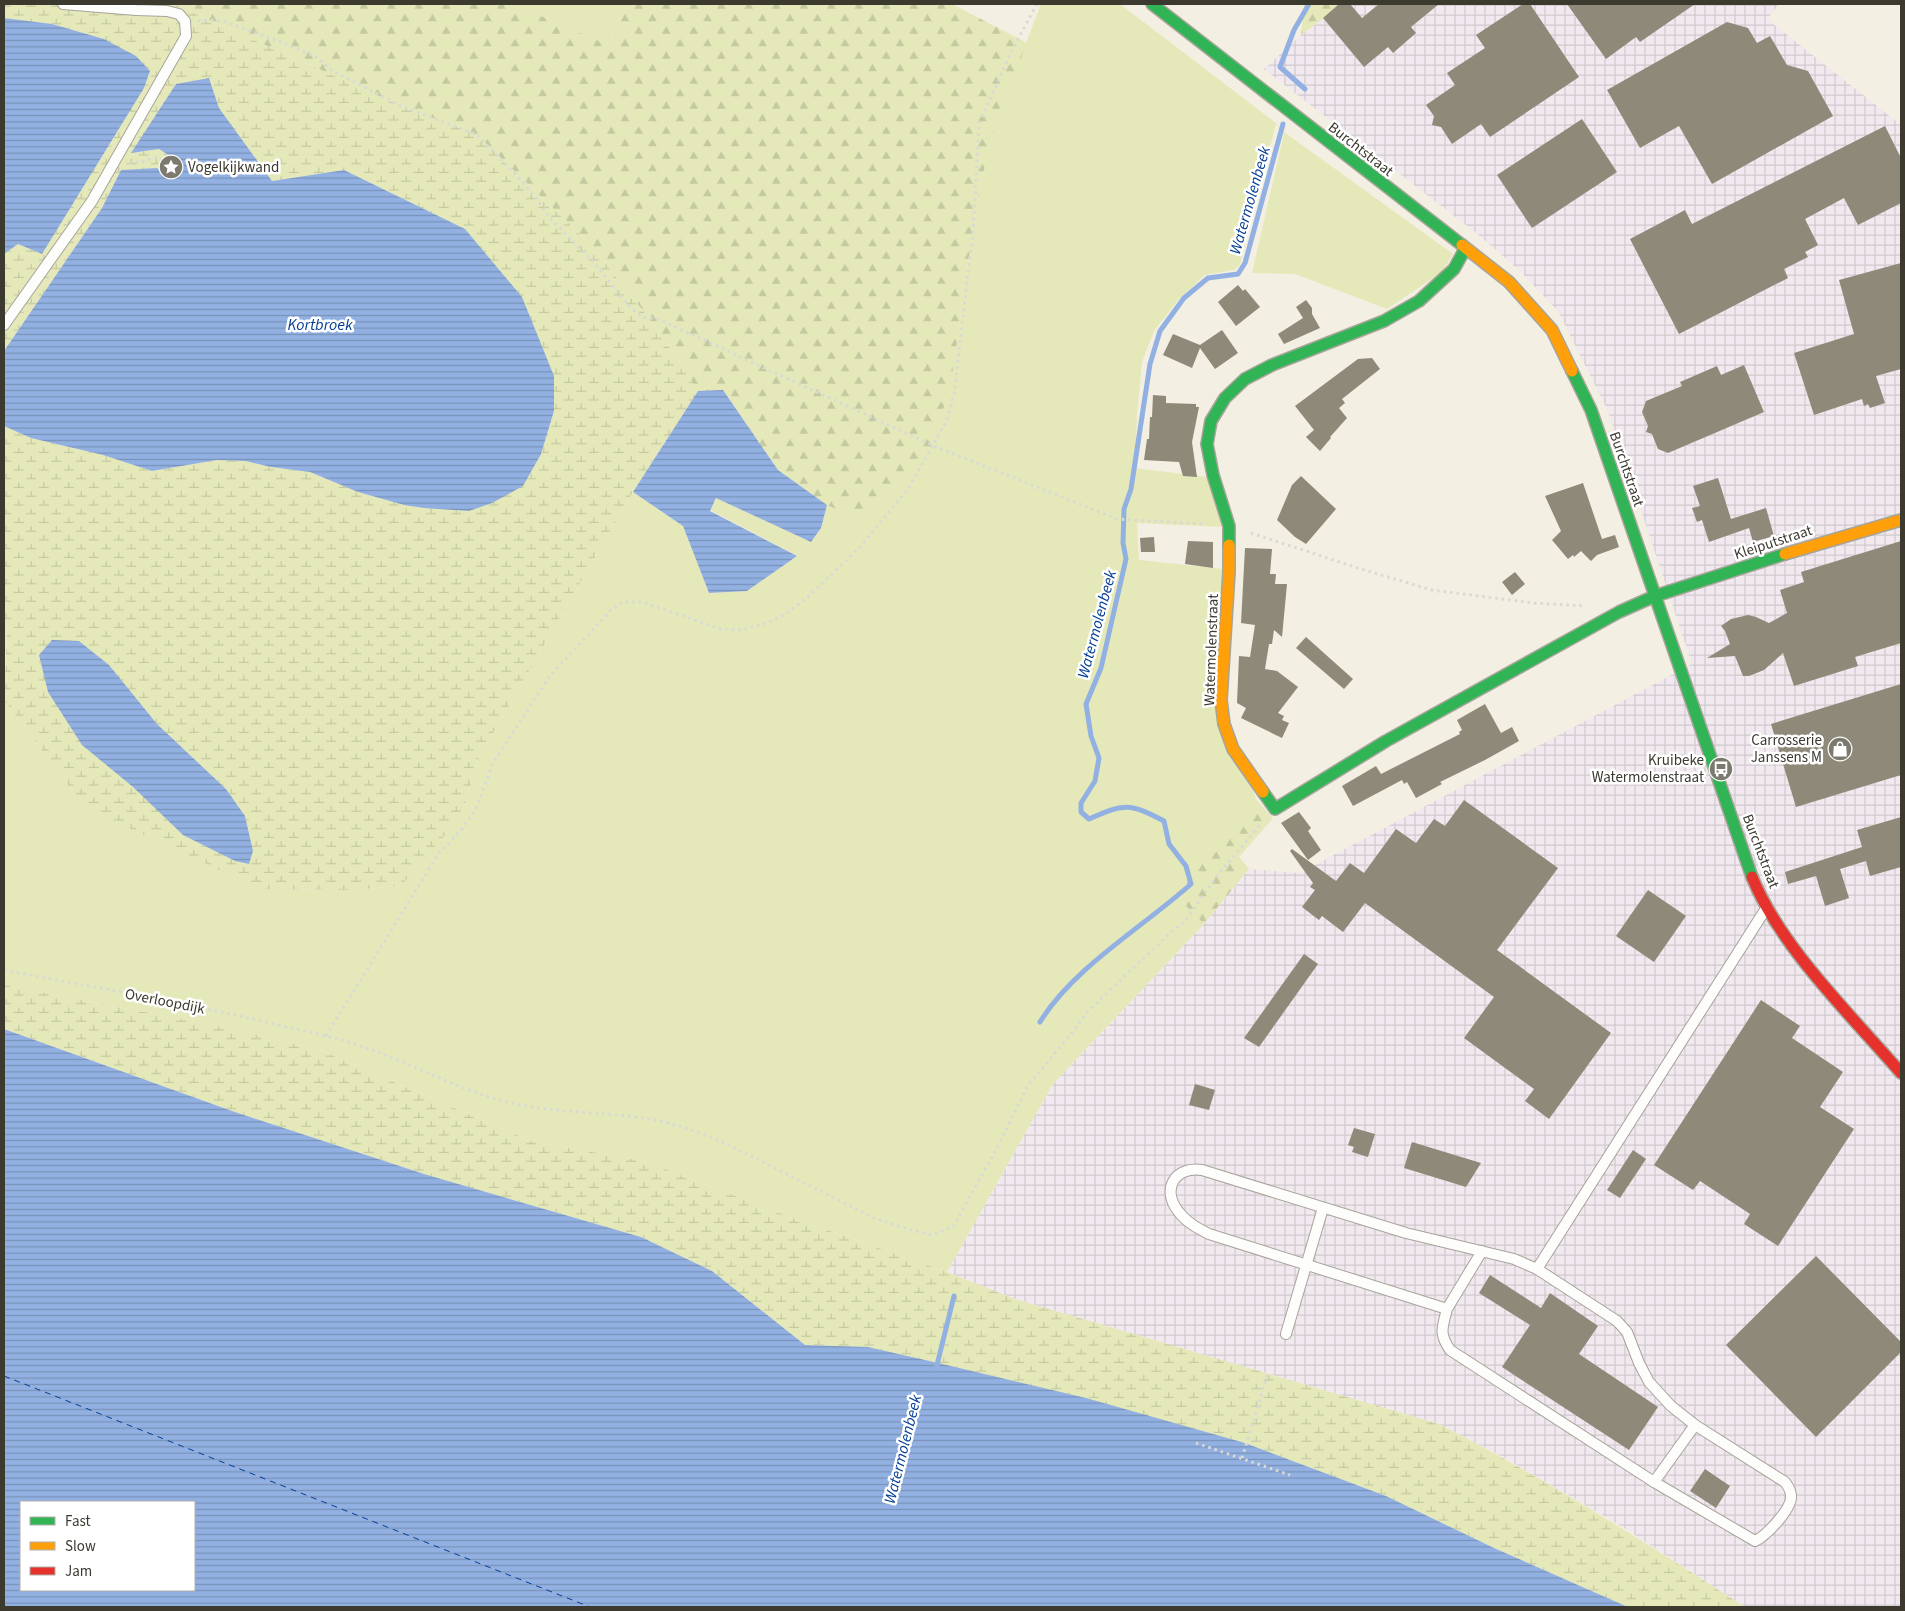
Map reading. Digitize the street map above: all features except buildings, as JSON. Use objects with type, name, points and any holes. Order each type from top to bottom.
[{"type":"street","name":"Burchtstraat","points":[[1152,4],[1509,282],[1552,330],[1591,410],[1753,879],[1767,907],[1806,964],[1901,1073]]},
{"type":"street","name":"Watermolenstraat","points":[[1275,808],[1233,749],[1224,724],[1221,700],[1229,572],[1229,526],[1214,476],[1207,444],[1211,421],[1225,398],[1245,379],[1272,365],[1384,321],[1419,301],[1454,269],[1465,249]]},
{"type":"street","name":"Kleiputstraat","points":[[1655,596],[1824,541],[1901,520]]},
{"type":"street","points":[[1275,808],[1386,741],[1619,612],[1655,596]]},
{"type":"lane","points":[[4,325],[92,201],[186,36],[185,21],[179,14],[167,11],[63,4]]},
{"type":"lane","points":[[1537,1269],[1767,907]]},
{"type":"lane","points":[[1446,1309],[1209,1234],[1185,1219],[1177,1210],[1171,1199],[1171,1188],[1174,1179],[1182,1172],[1192,1169],[1202,1170],[1406,1233],[1482,1251],[1514,1259],[1537,1269],[1618,1321],[1627,1332],[1639,1363],[1649,1382],[1671,1406],[1695,1426],[1785,1482],[1791,1496],[1790,1502],[1776,1523],[1763,1537],[1755,1541],[1654,1482],[1450,1350],[1443,1340],[1442,1331],[1446,1309],[1482,1251]]},
{"type":"lane","points":[[1286,1334],[1323,1208]]},
{"type":"lane","points":[[1654,1482],[1695,1426]]},
{"type":"path","points":[[326,1036],[439,853],[461,830],[475,811],[493,763],[549,677],[611,610],[622,602],[642,602],[721,629],[742,630],[767,623],[786,614],[810,595],[860,547],[908,489],[947,420],[954,394],[973,231],[979,124],[1011,52],[1038,4]]},
{"type":"path","points":[[185,21],[216,20],[284,42],[316,57],[333,71],[399,105],[477,135],[517,176],[550,218],[593,262],[630,307],[642,317],[658,319],[934,446],[1117,519],[1229,526],[1432,590],[1534,603],[1590,606]]},
{"type":"path","points":[[114,164],[142,162],[157,157],[164,162]]},
{"type":"path","name":"Overloopdijk","points":[[4,970],[242,1016],[326,1036],[366,1048],[469,1090],[514,1104],[668,1122],[725,1143],[874,1218],[931,1235],[953,1227],[995,1152],[1028,1085],[1087,1012],[1185,921],[1216,877],[1275,808]]},
{"type":"path","points":[[1242,1458],[1268,1373]]},
{"type":"path","points":[[1196,1443],[1290,1475]]},
{"type":"shaded area","points":[[1343,4],[1779,4],[1767,19],[1901,125],[1901,1607],[1745,1607],[1621,1526],[1503,1457],[1439,1424],[1015,1299],[947,1272],[1053,1084],[1204,924],[1249,869],[1300,873],[1692,664],[1608,411],[1558,311],[1519,270],[1475,232],[1264,69],[1301,35]]},
{"type":"green space","points":[[4,4],[174,4],[399,105],[477,135],[591,245],[655,326],[698,391],[633,492],[479,757],[465,804],[450,829],[401,886],[351,890],[257,889],[99,814],[73,792],[4,700],[7,632],[4,619],[4,426],[31,438],[103,455],[152,471],[217,460],[245,461],[271,467],[310,472],[358,492],[404,505],[469,510],[541,454],[554,411],[554,376],[465,229],[344,170],[272,181],[219,108],[209,78],[132,153],[159,149],[182,163],[171,180],[121,170],[102,208],[4,351],[4,254],[18,244],[42,253],[144,88],[150,71],[104,39],[52,24],[4,18]],"holes":[[[108,665],[157,724],[235,861],[183,835],[133,786]]]},
{"type":"green space","points":[[174,4],[513,4],[609,45],[629,4],[952,4],[1027,43],[997,118],[988,150],[973,228],[953,370],[934,446],[897,487],[852,516],[827,505],[778,470],[723,390],[698,391],[655,326],[591,245],[477,135],[399,105]]},
{"type":"green space","points":[[513,4],[629,4],[609,45]]},
{"type":"green space","points":[[1041,4],[1120,4],[1276,123],[1284,132],[1453,254],[1442,272],[1387,309],[1295,274],[1252,273],[1284,133],[1276,124],[1240,265],[1234,270],[1205,275],[1179,299],[1154,331],[1142,362],[1135,468],[1207,477],[1222,527],[1137,523],[1139,560],[1224,569],[1213,669],[1256,799],[1193,867],[1180,899],[1204,924],[1053,1084],[947,1272],[793,1218],[647,1162],[531,1141],[322,1051],[238,1030],[4,985],[4,700],[73,792],[257,889],[351,890],[401,886],[465,804],[479,757],[633,492],[683,526],[709,593],[747,591],[797,556],[710,510],[717,498],[811,542],[821,528],[827,505],[852,516],[953,370],[973,228],[988,150],[997,118]]},
{"type":"green space","points":[[1304,4],[1343,4],[1301,35]]},
{"type":"green space","points":[[4,619],[7,632],[4,680]]},
{"type":"green space","points":[[1256,799],[1273,818],[1239,857],[1249,869],[1204,924],[1180,900],[1193,867]]},
{"type":"green space","points":[[4,985],[238,1030],[322,1051],[531,1141],[647,1162],[793,1218],[947,1272],[1015,1299],[1439,1424],[1556,1488],[1745,1607],[1628,1607],[1494,1548],[1386,1496],[1245,1443],[868,1347],[805,1345],[712,1271],[641,1237],[424,1174],[232,1111],[4,1029]]},
{"type":"water","points":[[4,18],[52,24],[104,39],[136,56],[150,71],[144,88],[42,254],[18,244],[4,254]]},
{"type":"water","name":"Kortbroek","points":[[209,78],[219,108],[272,181],[344,170],[465,229],[522,297],[554,376],[554,411],[541,454],[523,486],[492,503],[469,511],[424,508],[404,505],[358,492],[310,472],[271,467],[245,461],[217,460],[152,471],[103,455],[31,438],[4,426],[4,351],[102,208],[121,170],[157,168],[172,179],[181,163],[159,149],[131,153],[176,84]]},
{"type":"water","points":[[723,390],[778,470],[827,505],[821,528],[811,542],[716,498],[710,511],[797,556],[747,591],[709,593],[683,526],[633,492],[698,391]]},
{"type":"water","points":[[52,640],[79,641],[109,665],[157,724],[226,789],[245,816],[253,851],[249,864],[235,861],[183,835],[133,787],[82,745],[48,692],[39,655]]},
{"type":"water","points":[[4,1029],[232,1111],[424,1174],[641,1237],[712,1271],[805,1345],[868,1347],[1086,1398],[1245,1443],[1386,1496],[1494,1548],[1628,1607],[4,1607]]},
{"type":"waterway","name":"Watermolenbeek","points":[[1305,89],[1280,67],[1294,30],[1309,4]]},
{"type":"waterway","name":"Watermolenbeek","points":[[1040,1022],[1071,983],[1191,884],[1186,866],[1169,844],[1164,821],[1143,811],[1127,807],[1111,810],[1089,819],[1081,812],[1081,803],[1095,781],[1099,758],[1091,736],[1086,704],[1101,668],[1126,559],[1123,543],[1124,509],[1131,489],[1150,364],[1160,331],[1184,298],[1208,278],[1238,274],[1245,263],[1283,124]]},
{"type":"waterway","name":"Watermolenbeek","points":[[936,1369],[954,1296]]},
{"type":"ferry route","points":[[4,1376],[590,1607]]},
{"type":"traffic: fast","points":[[1152,4],[1462,245]]},
{"type":"traffic: fast","points":[[1229,545],[1229,526],[1213,475],[1207,444],[1211,421],[1225,398],[1245,379],[1272,365],[1384,321],[1419,301],[1454,269],[1465,249]]},
{"type":"traffic: fast","points":[[1572,371],[1591,410],[1752,877]]},
{"type":"traffic: fast","points":[[1263,792],[1275,809],[1386,741],[1619,612],[1655,596],[1785,554]]},
{"type":"traffic: slow","points":[[1462,245],[1509,282],[1552,330],[1572,371]]},
{"type":"traffic: slow","points":[[1785,554],[1901,520]]},
{"type":"traffic: slow","points":[[1229,545],[1221,700],[1224,724],[1233,749],[1263,792]]},
{"type":"traffic: jam","points":[[1752,877],[1780,929],[1799,955],[1901,1073]]},
{"type":"place","name":"Vogelkijkwand","points":[[171,167]]},
{"type":"place","name":"Carrosserie Janssens M","points":[[1840,749]]},
{"type":"place","name":"Kruibeke Watermolenstraat","points":[[1721,769]]}]
